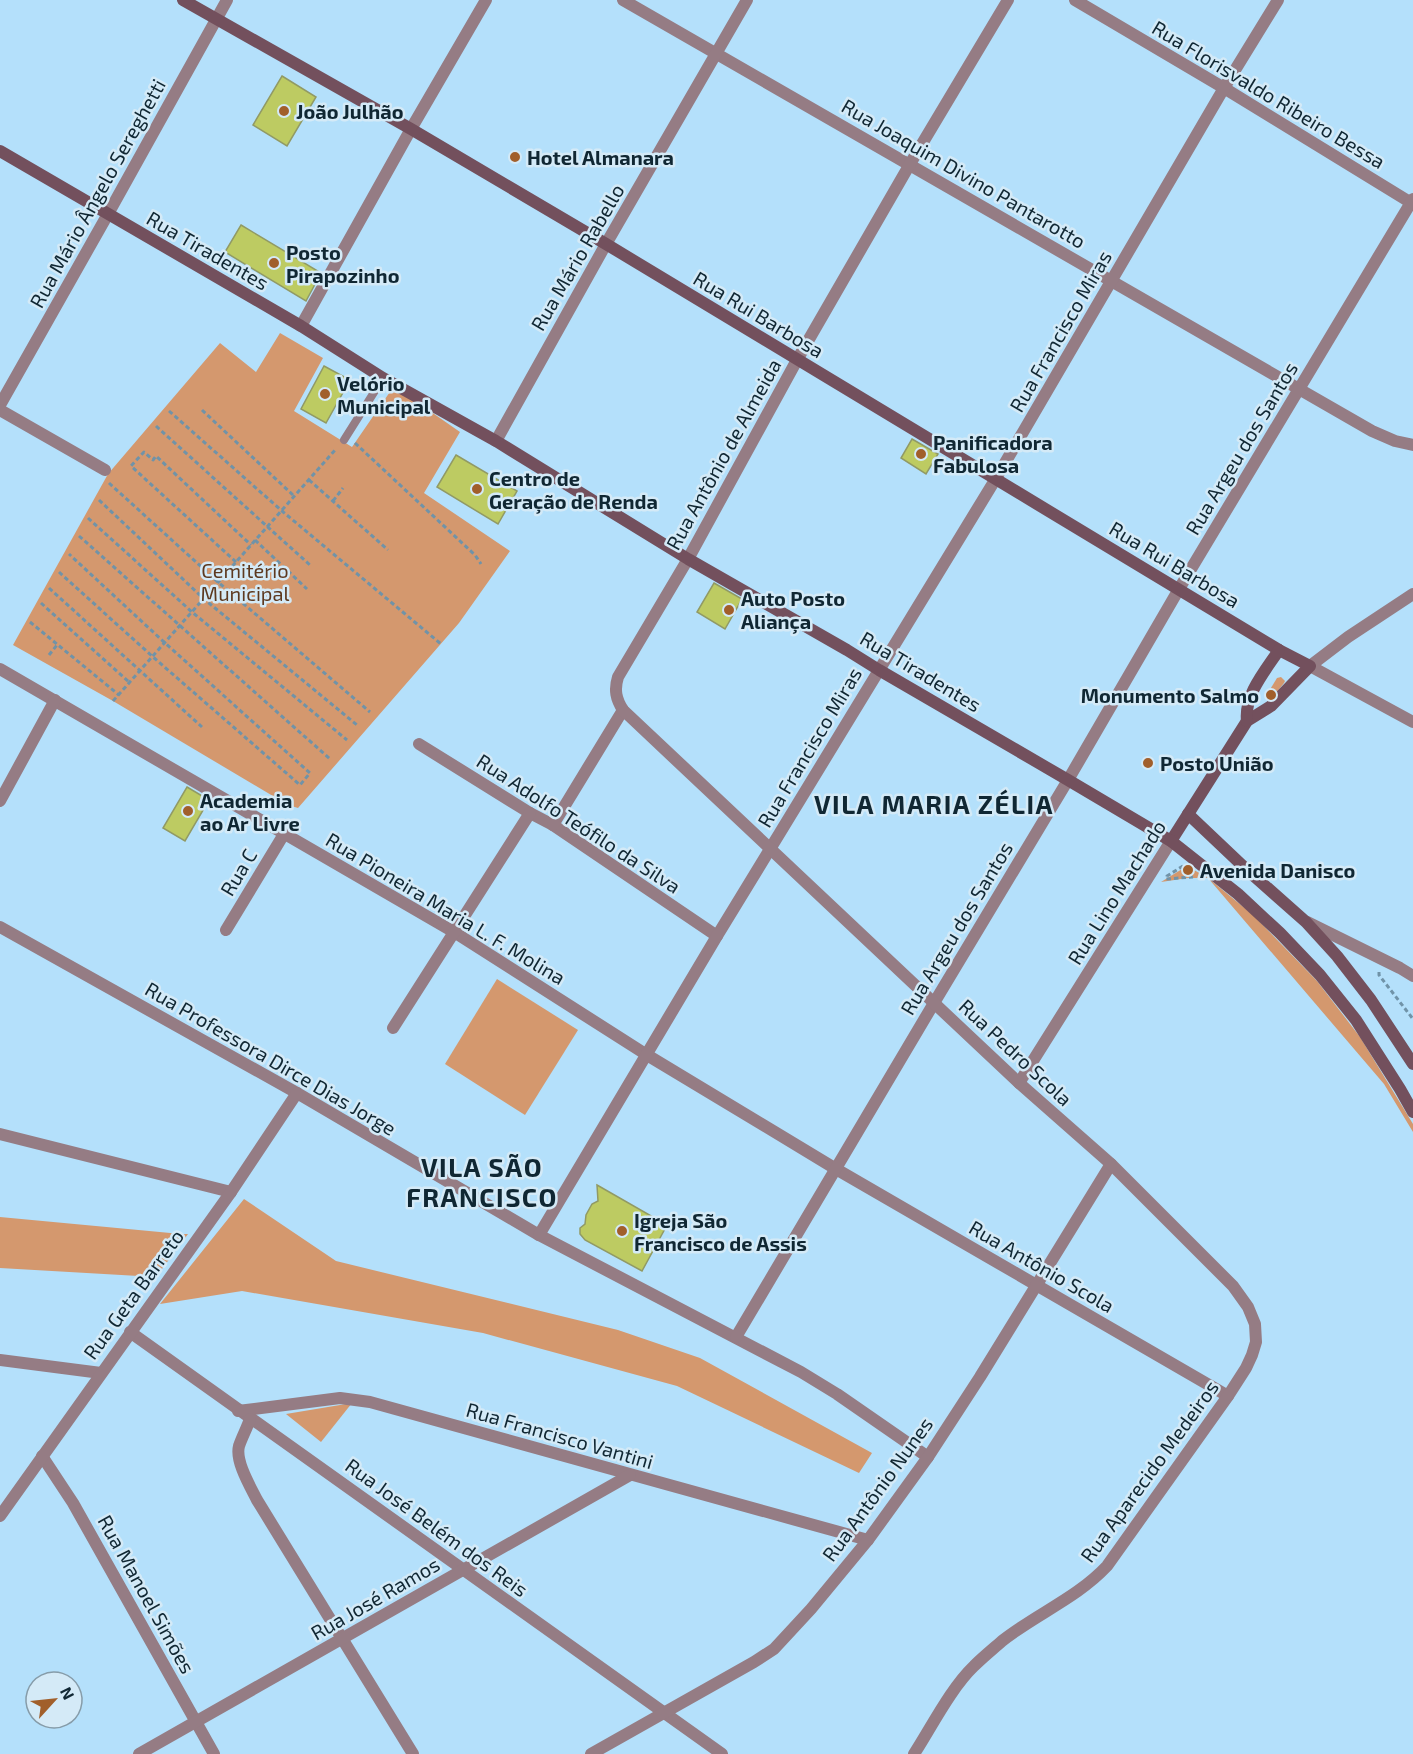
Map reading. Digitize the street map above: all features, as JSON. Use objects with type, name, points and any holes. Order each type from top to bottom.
[{"type":"main road","name":"Rua Rui Barbosa","points":[[183,0],[411,129],[606,244],[995,480],[1279,650],[1310,666]]},
{"type":"main road","name":"Rua Tiradentes","points":[[0,151],[301,326],[383,378],[496,441],[688,559],[1171,841]]},
{"type":"main road","name":"Rua Lino Machado","points":[[1247,721],[1246,712],[1253,692],[1279,650]]},
{"type":"main road","name":"Rua Lino Machado","points":[[1171,841],[1247,721],[1271,706],[1310,666]]},
{"type":"main road","points":[[1188,814],[1306,922],[1337,956],[1371,1000],[1413,1064]]},
{"type":"main road","points":[[1171,841],[1238,894],[1320,975],[1356,1020],[1413,1112]]},
{"type":"street","name":"Rua Mário Ângelo Sereghetti","points":[[0,405],[227,0]]},
{"type":"street","points":[[301,326],[486,0]]},
{"type":"street","name":"Rua Joaquim Divino Pantarotto","points":[[623,0],[1372,432],[1413,445]]},
{"type":"street","name":"Rua Mário Rabello","points":[[496,441],[606,244],[747,0]]},
{"type":"street","name":"Rua Antônio de Almeida","points":[[623,710],[615,695],[618,678],[688,559],[797,360],[909,164],[1008,0]]},
{"type":"street","name":"Rua Florisvaldo Ribeiro Bessa","points":[[1075,0],[1412,202]]},
{"type":"street","name":"Rua Francisco Miras","points":[[539,1235],[717,936],[995,480],[1224,88],[1278,0]]},
{"type":"street","name":"Rua Argeu dos Santos","points":[[736,1337],[1068,780],[1179,589],[1412,202]]},
{"type":"street","points":[[0,410],[106,476]]},
{"type":"street","name":"Rua Lino Machado","points":[[1310,666],[1348,637],[1413,594]]},
{"type":"street","points":[[1310,666],[1413,722]]},
{"type":"street","name":"Rua Pioneira Maria L. F. Molina","points":[[0,669],[453,932],[647,1055],[836,1169]]},
{"type":"street","points":[[0,801],[55,700]]},
{"type":"street","points":[[553,825],[623,710]]},
{"type":"street","name":"Rua Pedro Scola","points":[[623,710],[1019,1083],[1110,1164],[1233,1286]]},
{"type":"street","name":"Rua Adolfo Teófilo da Silva","points":[[419,744],[553,825],[717,936]]},
{"type":"street","points":[[393,1028],[530,813]]},
{"type":"street","name":"Rua C","points":[[226,930],[284,834]]},
{"type":"street","name":"Rua Lino Machado","points":[[1019,1083],[1171,841]]},
{"type":"street","points":[[1306,922],[1413,976]]},
{"type":"street","name":"Rua Professora Dirce Dias Jorge","points":[[0,927],[297,1093],[539,1235],[801,1372],[928,1457]]},
{"type":"street","name":"Rua Geta Barreto","points":[[0,1516],[231,1192],[297,1093]]},
{"type":"street","points":[[0,1134],[231,1192]]},
{"type":"street","name":"Rua Antônio Nunes","points":[[591,1754],[754,1662],[774,1649],[791,1632],[868,1540],[928,1457],[980,1377],[1110,1164]]},
{"type":"street","name":"Rua Antônio Scola","points":[[836,1169],[1228,1396]]},
{"type":"street","name":"Rua Aparecido Medeiros","points":[[914,1754],[960,1682],[973,1666],[1025,1624],[1077,1593],[1107,1566],[1228,1396],[1246,1368],[1256,1342],[1255,1324],[1248,1306],[1233,1286]]},
{"type":"street","name":"Rua José Belém dos Reis","points":[[129,1332],[722,1754]]},
{"type":"street","points":[[0,1360],[101,1372]]},
{"type":"street","name":"Rua Francisco Vantini","points":[[238,1411],[340,1398],[361,1400],[868,1540]]},
{"type":"street","points":[[250,1419],[238,1448],[247,1480],[257,1500],[413,1754]]},
{"type":"street","name":"Rua Manoel Simões","points":[[42,1456],[74,1503],[214,1754]]},
{"type":"street","name":"Rua José Ramos","points":[[139,1754],[630,1475]]},
{"type":"lane","points":[[346,437],[383,378]]},
{"type":"path","points":[[202,410],[294,496]]},
{"type":"path","points":[[169,411],[282,511],[441,644]]},
{"type":"path","points":[[156,426],[311,566]]},
{"type":"path","points":[[113,701],[346,437],[475,555],[480,564]]},
{"type":"path","points":[[236,562],[131,466],[144,452],[153,460],[156,456],[252,545]]},
{"type":"path","points":[[106,476],[218,582],[370,712]]},
{"type":"path","points":[[309,480],[388,550]]},
{"type":"path","points":[[333,501],[343,488]]},
{"type":"path","points":[[99,500],[204,599],[357,725]]},
{"type":"path","points":[[88,518],[192,612],[347,740]]},
{"type":"path","points":[[79,536],[330,759]]},
{"type":"path","points":[[255,540],[307,589]]},
{"type":"path","points":[[58,572],[300,785],[310,773],[69,554]]},
{"type":"path","points":[[49,588],[202,727]]},
{"type":"path","points":[[41,603],[130,682]]},
{"type":"path","points":[[30,622],[119,695]]},
{"type":"path","points":[[49,655],[57,645]]},
{"type":"path","points":[[1187,865],[1167,876],[1166,879],[1195,877]]},
{"type":"path","points":[[1385,970],[1379,969],[1379,975],[1413,1018]]},
{"type":"green space","name":"Cemitério Municipal","points":[[280,333],[323,358],[294,411],[352,447],[394,386],[460,432],[424,493],[510,551],[459,623],[298,808],[288,805],[113,701],[13,645],[108,474],[220,343],[256,372]]},
{"type":"green space","points":[[1281,677],[1284,683],[1273,697],[1267,700],[1266,696],[1277,678]]},
{"type":"green space","points":[[1187,866],[1208,878],[1161,882]]},
{"type":"green space","points":[[1208,878],[1252,914],[1317,981],[1360,1037],[1413,1124],[1413,1132],[1384,1084]]},
{"type":"green space","points":[[497,979],[578,1030],[525,1115],[445,1064]]},
{"type":"green space","points":[[244,1199],[336,1261],[618,1330],[700,1358],[872,1453],[859,1473],[677,1386],[483,1333],[242,1291],[160,1304]]},
{"type":"green space","points":[[0,1217],[188,1234],[156,1277],[0,1268]]},
{"type":"green space","points":[[352,1403],[321,1442],[286,1414]]},
{"type":"building","name":"João Julhão","points":[[282,76],[316,97],[287,146],[253,125]]},
{"type":"building","name":"Posto Pirapozinho","points":[[241,225],[321,273],[306,301],[225,252]]},
{"type":"building","name":"Velório Municipal","points":[[324,366],[350,380],[326,423],[301,409]]},
{"type":"building","name":"Panificadora Fabulosa","points":[[912,439],[938,454],[926,474],[901,458]]},
{"type":"building","name":"Centro de Geração de Renda","points":[[456,455],[517,491],[498,524],[437,487]]},
{"type":"building","points":[[714,583],[742,599],[725,629],[697,612]]},
{"type":"building","name":"Academia ao Ar Livre","points":[[187,787],[209,800],[185,841],[163,828]]},
{"type":"building","name":"Igreja São Francisco de Assis","points":[[597,1185],[667,1225],[642,1271],[585,1240],[580,1234],[580,1228],[585,1224],[586,1215],[592,1204],[598,1201]]},
{"type":"place","name":"João Julhão","points":[[284,111]]},
{"type":"place","name":"Hotel Almanara","points":[[515,157]]},
{"type":"place","name":"Posto Pirapozinho","points":[[274,263]]},
{"type":"place","name":"Velório Municipal","points":[[325,394]]},
{"type":"place","name":"Panificadora Fabulosa","points":[[921,454]]},
{"type":"place","name":"Centro de Geração de Renda","points":[[477,489]]},
{"type":"place","name":"Auto Posto Aliança","points":[[729,610]]},
{"type":"place","name":"Monumento Salmo","points":[[1271,695]]},
{"type":"place","name":"Posto União","points":[[1148,763]]},
{"type":"place","name":"Academia ao Ar Livre","points":[[188,811]]},
{"type":"place","name":"Avenida Danisco","points":[[1188,870]]},
{"type":"place","name":"Igreja São Francisco de Assis","points":[[622,1231]]},
{"type":"district","name":"VILA MARIA ZÉLIA","points":[[934,803]]},
{"type":"district","name":"VILA SÃO FRANCISCO","points":[[482,1181]]}]
